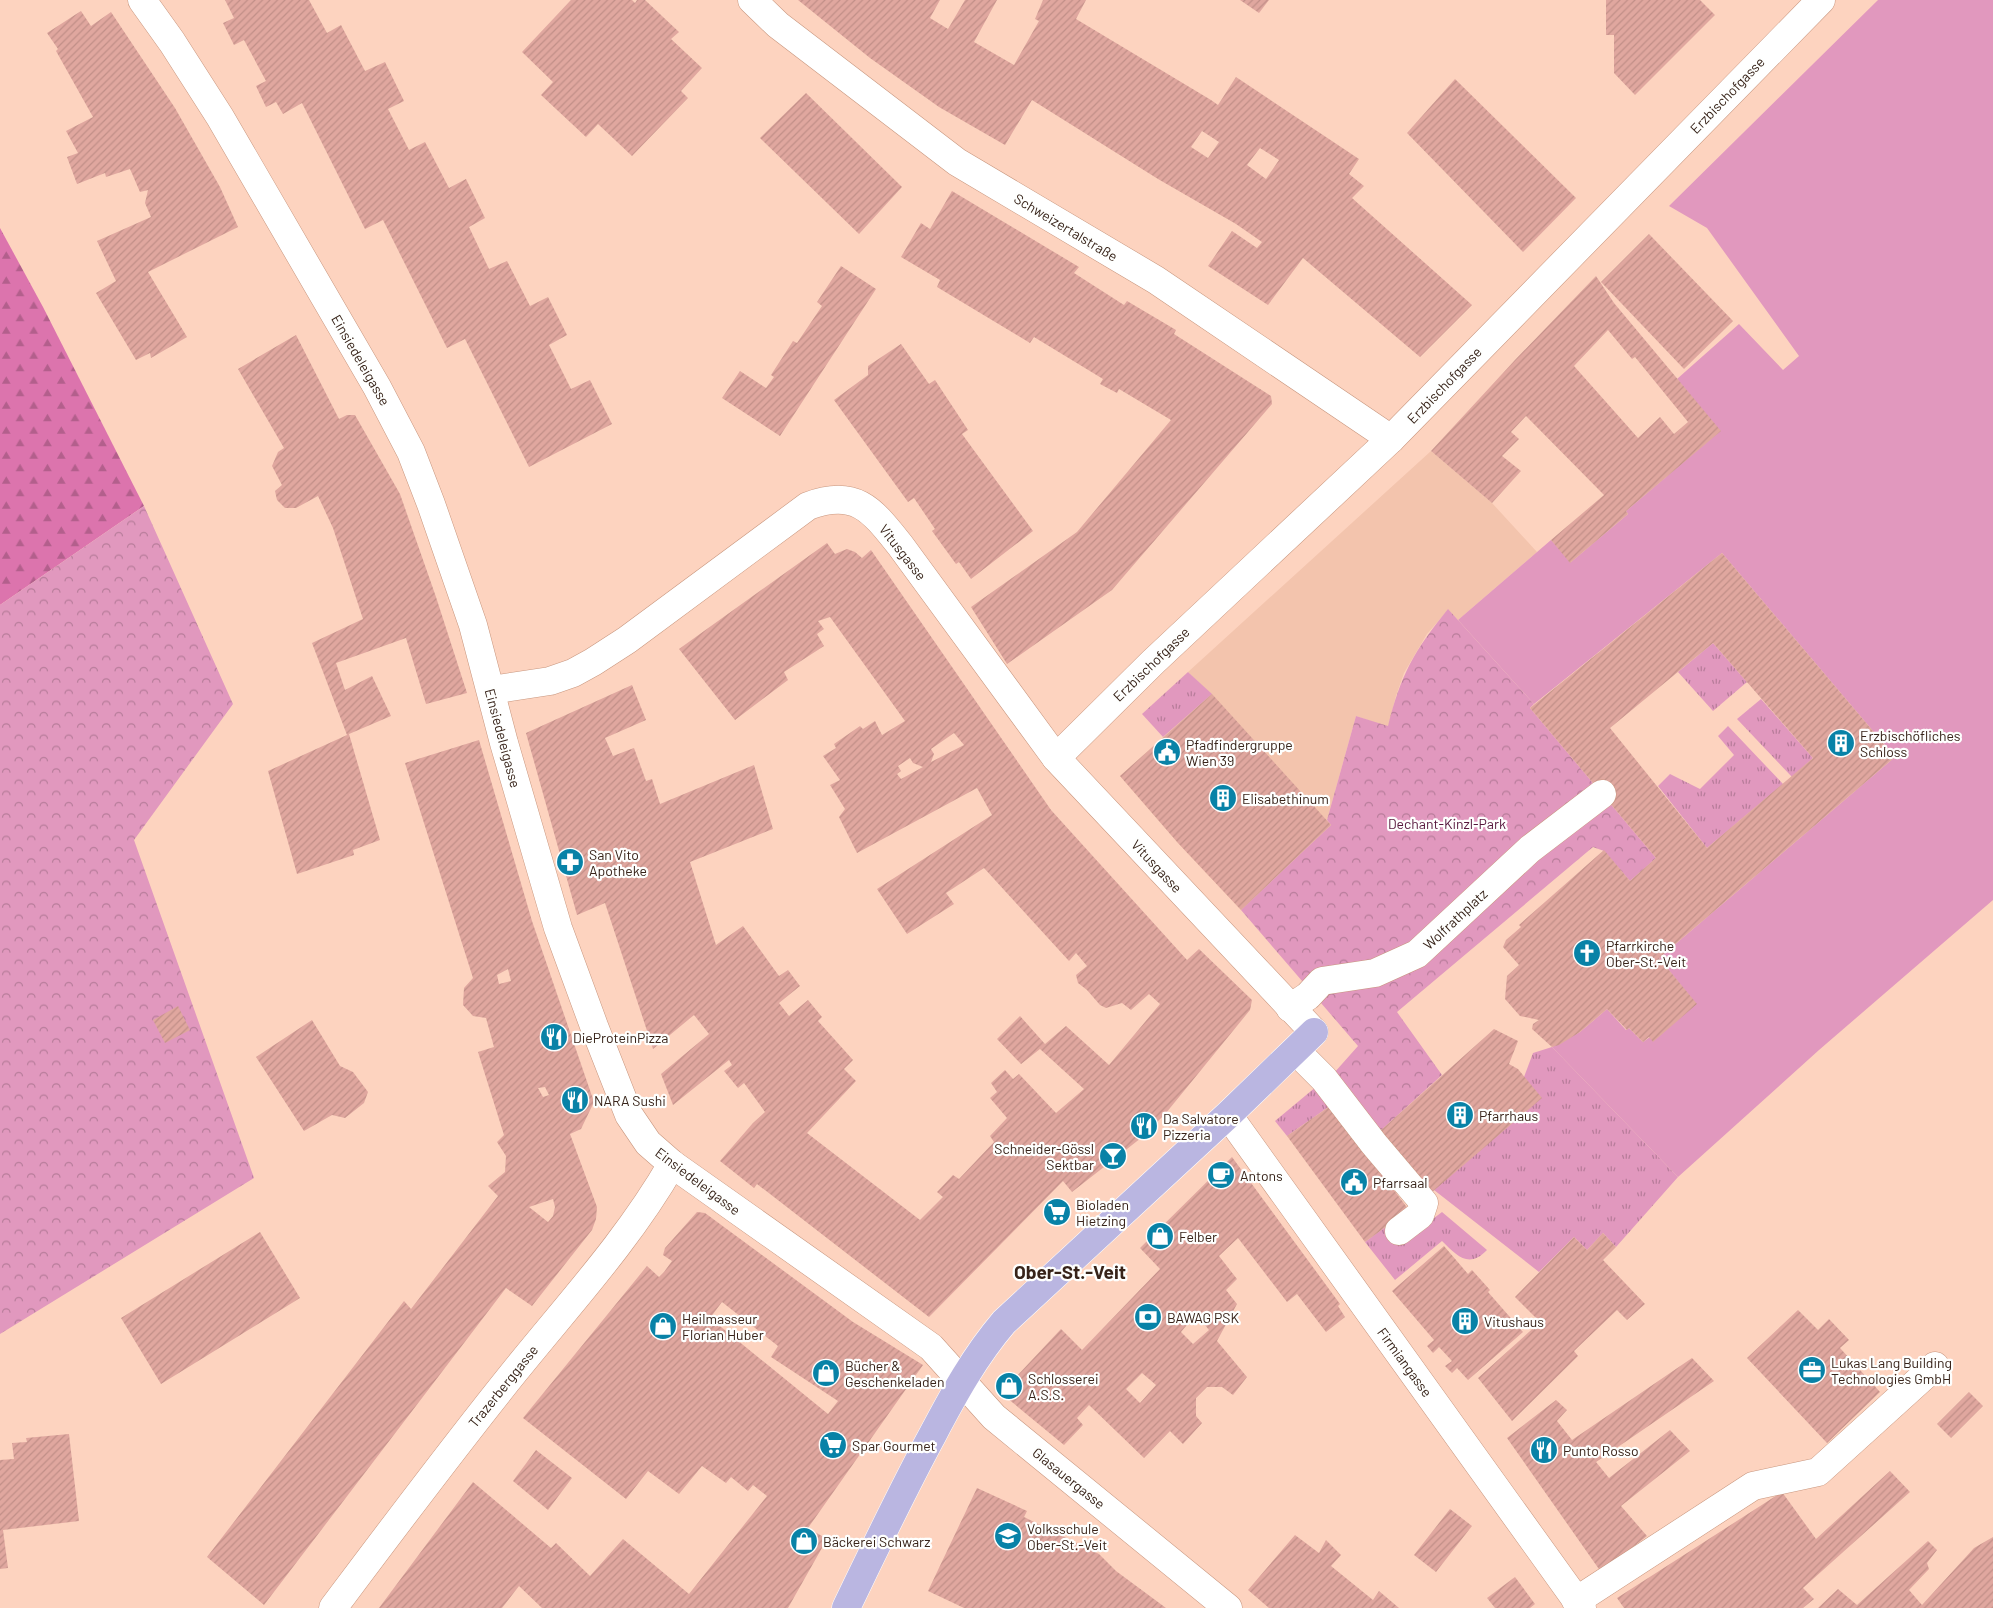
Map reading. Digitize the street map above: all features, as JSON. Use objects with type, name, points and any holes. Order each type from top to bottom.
[{"type":"main road","points":[[846,1608],[903,1491],[962,1381],[973,1362],[1004,1322],[1228,1115],[1305,1041]]},
{"type":"street","name":"Einsiedeleigasse","points":[[142,0],[172,42],[220,117],[396,421],[411,452],[473,625],[504,743],[558,928],[611,1073],[629,1115],[648,1143],[672,1164],[931,1347],[962,1381]]},
{"type":"street","name":"Schweizertalstraße","points":[[752,0],[778,25],[957,162],[1156,280],[1391,439]]},
{"type":"street","name":"Erzbischofgasse","points":[[1056,758],[1153,662],[1391,439],[1821,0]]},
{"type":"street","name":"Vitusgasse","points":[[490,690],[550,681],[573,673],[628,640],[808,506],[834,499],[849,500],[872,513],[886,528],[1056,758],[1290,1008]]},
{"type":"street","name":"Wolfrathplatz","points":[[1290,1008],[1308,996],[1322,981],[1375,973],[1417,954],[1530,849],[1602,794]]},
{"type":"street","points":[[1290,1008],[1324,1079],[1374,1144],[1424,1203],[1420,1215],[1400,1231]]},
{"type":"street","name":"Firmiangasse","points":[[1228,1115],[1579,1604]]},
{"type":"street","name":"Trazerberggasse","points":[[333,1608],[490,1402],[624,1236],[658,1190],[672,1164]]},
{"type":"street","points":[[1579,1604],[1753,1486],[1818,1472],[1934,1366]]},
{"type":"street","name":"Glasauergasse","points":[[962,1381],[994,1417],[1228,1608]]},
{"type":"shaded area","name":"Elisabethinum","points":[[1431,451],[1492,503],[1537,552],[1458,620],[1448,610],[1427,634],[1404,673],[1388,727],[1356,716],[1327,820],[1331,825],[1241,910],[1178,843],[1120,776],[1211,694],[1188,672]]},
{"type":"green space","points":[[1878,0],[1993,0],[1993,900],[1819,1050],[1678,1177],[1552,1047],[1580,1032],[1607,1009],[1626,1030],[1629,1028],[1643,1042],[1696,1004],[1659,958],[1895,757],[1722,553],[1534,704],[1458,620],[1551,540],[1571,562],[1628,514],[1626,511],[1720,431],[1677,379],[1739,324],[1783,370],[1799,356],[1707,228],[1669,206]]},
{"type":"green space","points":[[0,228],[43,307],[144,506],[0,605]]},
{"type":"green space","points":[[144,506],[233,704],[134,840],[254,1178],[0,1334],[0,605]]},
{"type":"green space","name":"Dechant-Kinzl-Park","points":[[1448,609],[1534,704],[1530,708],[1656,858],[1630,881],[1604,851],[1593,847],[1397,1012],[1442,1075],[1379,1132],[1334,1073],[1358,1046],[1241,910],[1331,825],[1327,820],[1356,716],[1388,726],[1398,692],[1410,664],[1426,638]]},
{"type":"green space","points":[[1713,643],[1747,682],[1713,711],[1678,672]]},
{"type":"green space","points":[[1188,672],[1212,694],[1163,737],[1142,714]]},
{"type":"green space","points":[[1761,699],[1813,758],[1792,777],[1737,719]]},
{"type":"green space","points":[[1728,726],[1783,784],[1707,848],[1658,786],[1670,774],[1700,789],[1734,755],[1718,736]]},
{"type":"green space","points":[[1552,1047],[1678,1177],[1616,1247],[1603,1233],[1587,1250],[1574,1237],[1539,1272],[1434,1190],[1524,1077],[1533,1053]]},
{"type":"green space","points":[[1317,1086],[1330,1106],[1287,1136],[1275,1121]]},
{"type":"green space","points":[[1442,1212],[1487,1250],[1481,1256],[1474,1259],[1463,1258],[1442,1241],[1395,1280],[1365,1242],[1388,1225],[1401,1243]]},
{"type":"building","points":[[225,0],[309,0],[327,33],[341,25],[365,71],[385,62],[404,101],[388,109],[409,150],[425,142],[449,188],[466,179],[485,218],[469,227],[489,269],[507,261],[530,306],[548,297],[567,335],[549,345],[571,389],[590,380],[612,424],[529,467],[465,339],[447,348],[383,220],[365,229],[302,103],[283,114],[276,102],[266,107],[256,86],[266,81],[244,40],[234,45],[223,23],[234,18]]},
{"type":"building","points":[[571,0],[632,0],[635,3],[637,0],[645,0],[679,32],[671,39],[702,68],[681,91],[688,98],[632,156],[598,124],[586,137],[541,95],[553,82],[522,52]]},
{"type":"building","points":[[798,0],[940,0],[930,18],[948,29],[965,0],[997,0],[974,42],[1014,65],[1039,21],[1035,19],[1043,0],[1086,0],[1076,19],[1218,105],[1236,77],[1359,159],[1349,174],[1364,186],[1352,198],[1472,305],[1420,357],[1303,258],[1268,305],[1208,266],[1232,231],[1257,248],[1262,242],[1236,224],[1158,179],[1032,100],[1005,145],[939,107],[870,58]],"holes":[[[1202,131],[1219,142],[1208,158],[1191,147]],[[1260,148],[1279,160],[1266,179],[1247,165]]]},
{"type":"building","points":[[1240,0],[1269,0],[1259,13]]},
{"type":"building","points":[[1606,0],[1700,0],[1715,15],[1635,95],[1614,73],[1614,35],[1606,35]]},
{"type":"building","points":[[81,11],[91,26],[111,12],[175,108],[220,187],[238,227],[148,272],[187,337],[151,358],[150,353],[136,360],[96,293],[116,281],[97,241],[151,217],[145,203],[148,190],[140,192],[130,169],[106,177],[105,173],[77,184],[67,157],[78,153],[66,131],[93,117],[56,51],[58,49],[47,33]]},
{"type":"building","points":[[1455,79],[1576,198],[1523,252],[1407,133]]},
{"type":"building","points":[[806,93],[902,187],[859,234],[760,138]]},
{"type":"building","points":[[952,191],[1079,267],[1074,273],[1124,305],[1127,301],[1176,330],[1174,334],[1271,396],[1272,404],[1112,590],[1007,664],[971,607],[1077,532],[1171,420],[1119,389],[1117,393],[1100,384],[1103,379],[1034,337],[1030,343],[937,287],[940,280],[901,257],[921,223],[930,229]]},
{"type":"building","points":[[1649,234],[1733,321],[1684,369],[1601,282]]},
{"type":"building","points":[[841,266],[876,289],[780,436],[722,398],[740,371],[766,388],[774,377],[771,375],[793,341],[797,343],[822,306],[817,302]]},
{"type":"building","points":[[1596,276],[1614,303],[1721,431],[1626,511],[1628,514],[1570,563],[1551,540],[1604,495],[1526,416],[1511,432],[1519,439],[1502,456],[1521,471],[1492,503],[1431,451]],"holes":[[[1608,330],[1632,359],[1635,357],[1688,422],[1674,434],[1660,417],[1638,438],[1574,366]]]},
{"type":"building","points":[[296,335],[339,419],[347,415],[355,415],[400,494],[467,693],[426,704],[406,638],[336,663],[345,690],[372,676],[391,716],[349,734],[380,840],[353,850],[354,855],[297,874],[268,771],[347,735],[312,643],[363,619],[333,528],[318,496],[296,508],[285,508],[277,500],[275,491],[282,485],[272,466],[278,452],[284,448],[238,369]]},
{"type":"building","points":[[901,344],[929,384],[935,380],[968,430],[962,434],[1033,531],[971,579],[959,562],[956,564],[932,531],[935,529],[914,498],[908,502],[834,400],[868,375],[868,366]]},
{"type":"building","points":[[827,543],[835,554],[847,549],[855,552],[862,558],[871,550],[1051,810],[1187,960],[1199,949],[1252,1000],[1250,1010],[1166,1113],[1141,1138],[1072,1192],[1063,1181],[929,1317],[757,1184],[754,1188],[720,1161],[765,1112],[744,1083],[738,1088],[724,1071],[732,1065],[729,1060],[673,1105],[661,1074],[709,1034],[694,1015],[653,1049],[605,903],[577,915],[526,733],[632,685],[646,720],[605,738],[613,756],[634,748],[646,781],[652,779],[660,804],[754,765],[773,829],[690,862],[716,945],[743,926],[779,976],[788,970],[800,986],[779,1003],[789,1016],[808,1000],[822,1017],[818,1021],[853,1060],[844,1069],[856,1081],[807,1133],[920,1220],[943,1197],[937,1192],[953,1175],[959,1179],[994,1142],[990,1136],[1007,1118],[990,1098],[997,1092],[991,1083],[1005,1070],[1013,1079],[1019,1074],[1056,1113],[1084,1089],[1040,1049],[1021,1064],[997,1039],[1020,1016],[1045,1044],[1066,1026],[1109,1065],[1160,1004],[1149,994],[1131,1010],[1122,1003],[1106,1008],[1100,1005],[1078,983],[1076,975],[1087,966],[1076,953],[1069,961],[984,868],[946,893],[954,904],[907,934],[877,889],[992,815],[977,788],[857,853],[839,817],[845,809],[830,785],[840,780],[823,756],[836,748],[834,744],[860,726],[863,729],[875,721],[882,735],[905,721],[830,617],[818,621],[824,629],[817,634],[824,646],[784,672],[788,680],[735,720],[679,649]],"holes":[[[954,733],[964,745],[931,762],[934,754],[931,749]],[[910,758],[913,763],[923,767],[901,779],[897,774],[901,771],[898,766]]]},
{"type":"building","name":"Erzbischöfliches Schloss","points":[[1722,553],[1895,757],[1659,958],[1697,1004],[1653,1042],[1649,1037],[1643,1042],[1629,1028],[1627,1030],[1607,1009],[1580,1032],[1559,1045],[1552,1047],[1532,1029],[1533,1024],[1539,1020],[1520,1016],[1505,999],[1507,976],[1519,965],[1503,947],[1506,940],[1521,927],[1519,925],[1604,850],[1630,881],[1656,858],[1530,708]],"holes":[[[1713,643],[1813,758],[1707,848],[1610,728]]]},
{"type":"building","name":"Elisabethinum","points":[[1212,694],[1331,825],[1241,910],[1178,843],[1120,776]]},
{"type":"building","points":[[479,740],[532,921],[594,1102],[581,1129],[570,1134],[597,1207],[596,1219],[592,1230],[532,1306],[506,1288],[264,1605],[207,1557],[404,1301],[411,1309],[498,1196],[488,1186],[505,1172],[506,1156],[497,1142],[504,1135],[478,1052],[494,1047],[486,1018],[473,1016],[463,1005],[464,988],[473,978],[405,763]],"holes":[[[508,969],[511,981],[499,984],[497,975]],[[545,1087],[549,1095],[543,1097],[538,1088]],[[553,1199],[555,1207],[553,1216],[548,1222],[529,1207]]]},
{"type":"building","points":[[178,1006],[190,1030],[165,1043],[153,1020]]},
{"type":"building","points":[[312,1020],[340,1066],[353,1072],[368,1092],[364,1103],[345,1118],[332,1115],[304,1131],[256,1057]]},
{"type":"building","name":"Pfarrhaus","points":[[1494,1029],[1518,1041],[1509,1064],[1518,1069],[1542,1098],[1431,1193],[1379,1132]]},
{"type":"building","name":"Pfarrsaal","points":[[1330,1106],[1409,1210],[1365,1242],[1287,1136]]},
{"type":"building","points":[[1232,1157],[1340,1304],[1338,1306],[1345,1317],[1326,1332],[1297,1294],[1287,1302],[1238,1238],[1219,1256],[1237,1279],[1226,1290],[1237,1304],[1217,1341],[1247,1377],[1233,1395],[1222,1387],[1207,1387],[1196,1398],[1196,1416],[1202,1423],[1183,1444],[1170,1431],[1144,1458],[1089,1405],[1077,1418],[1083,1425],[1064,1445],[1001,1393],[1061,1329],[1082,1350],[1160,1269],[1140,1248]],"holes":[[[1196,1314],[1209,1330],[1193,1344],[1181,1332]],[[1142,1373],[1156,1385],[1140,1403],[1126,1389]]]},
{"type":"building","points":[[697,1212],[705,1213],[853,1322],[923,1365],[808,1528],[827,1539],[788,1608],[542,1608],[519,1586],[502,1608],[379,1608],[473,1482],[551,1548],[556,1543],[590,1576],[623,1539],[689,1594],[767,1496],[753,1485],[748,1491],[731,1477],[726,1483],[702,1466],[679,1494],[648,1471],[626,1499],[523,1418],[647,1266],[659,1277],[664,1272],[672,1261],[663,1255],[665,1248]],"holes":[[[722,1302],[778,1346],[771,1357],[838,1401],[828,1414],[710,1318]]]},
{"type":"building","points":[[260,1232],[300,1298],[161,1384],[121,1318]]},
{"type":"building","points":[[1603,1233],[1616,1247],[1603,1260],[1645,1304],[1627,1320],[1617,1310],[1574,1351],[1578,1356],[1512,1421],[1478,1378],[1540,1322],[1515,1297],[1574,1237],[1587,1250]]},
{"type":"building","name":"Vitushaus","points":[[1444,1246],[1468,1274],[1472,1270],[1490,1290],[1488,1292],[1523,1332],[1468,1380],[1457,1368],[1452,1373],[1445,1366],[1452,1361],[1439,1347],[1433,1353],[1427,1346],[1434,1340],[1392,1291]]},
{"type":"building","points":[[1798,1310],[1818,1330],[1829,1319],[1849,1340],[1840,1348],[1880,1392],[1827,1443],[1747,1358]]},
{"type":"building","points":[[1692,1358],[1714,1381],[1596,1462],[1609,1478],[1670,1430],[1690,1451],[1621,1506],[1647,1536],[1601,1572],[1507,1438],[1556,1400],[1567,1410],[1557,1421],[1572,1440]]},
{"type":"building","points":[[1969,1392],[1983,1406],[1951,1438],[1937,1424]]},
{"type":"building","points":[[69,1434],[79,1521],[3,1530],[8,1568],[0,1569],[0,1460],[14,1459],[12,1443],[27,1442],[26,1438]]},
{"type":"building","points":[[536,1450],[572,1478],[548,1510],[513,1481]]},
{"type":"building","points":[[1890,1471],[1910,1492],[1803,1588],[1814,1599],[1803,1608],[1624,1608],[1617,1598],[1782,1492],[1816,1539]]},
{"type":"building","name":"Volksschule Ober-St.-Veit","points":[[977,1488],[1027,1511],[1024,1517],[1099,1554],[1116,1571],[1166,1608],[964,1608],[928,1591]]},
{"type":"building","points":[[1450,1509],[1472,1526],[1436,1572],[1414,1555]]},
{"type":"building","points":[[1295,1535],[1319,1553],[1326,1540],[1341,1555],[1331,1566],[1373,1600],[1379,1591],[1399,1608],[1269,1608],[1248,1590]]},
{"type":"building","points":[[1993,1537],[1993,1608],[1818,1608],[1838,1589],[1857,1605],[1928,1541],[1937,1550],[1927,1563],[1929,1569],[1909,1590],[1922,1605],[1974,1548]]},
{"type":"building","points":[[1515,1577],[1535,1604],[1530,1608],[1495,1608],[1487,1598]]},
{"type":"place","name":"Erzbischöfliches Schloss","points":[[1841,743]]},
{"type":"place","name":"Pfadfindergruppe Wien 39","points":[[1167,752]]},
{"type":"place","name":"Elisabethinum","points":[[1223,798]]},
{"type":"place","name":"San Vito Apotheke","points":[[570,862]]},
{"type":"place","name":"Pfarrkirche Ober-St.-Veit","points":[[1587,953]]},
{"type":"place","name":"DieProteinPizza","points":[[554,1037]]},
{"type":"place","name":"NARA Sushi","points":[[575,1100]]},
{"type":"place","name":"Pfarrhaus","points":[[1460,1115]]},
{"type":"place","name":"Da Salvatore Pizzeria","points":[[1144,1126]]},
{"type":"place","name":"Schneider-Gössl Sektbar","points":[[1113,1156]]},
{"type":"place","name":"Antons","points":[[1221,1175]]},
{"type":"place","name":"Pfarrsaal","points":[[1354,1182]]},
{"type":"place","name":"Bioladen Hietzing","points":[[1057,1212]]},
{"type":"place","name":"Felber","points":[[1160,1236]]},
{"type":"place","name":"BAWAG PSK","points":[[1148,1317]]},
{"type":"place","name":"Vitushaus","points":[[1465,1321]]},
{"type":"place","name":"Heilmasseur Florian Huber","points":[[663,1326]]},
{"type":"place","name":"Lukas Lang Building Technologies GmbH","points":[[1812,1370]]},
{"type":"place","name":"Bücher & Geschenkeladen","points":[[826,1373]]},
{"type":"place","name":"Schlosserei A.S.S.","points":[[1009,1386]]},
{"type":"place","name":"Spar Gourmet","points":[[833,1445]]},
{"type":"place","name":"Punto Rosso","points":[[1544,1450]]},
{"type":"place","name":"Volksschule Ober-St.-Veit","points":[[1008,1536]]},
{"type":"place","name":"Bäckerei Schwarz","points":[[804,1541]]},
{"type":"district","name":"Ober-St.-Veit","points":[[1070,1271]]}]
